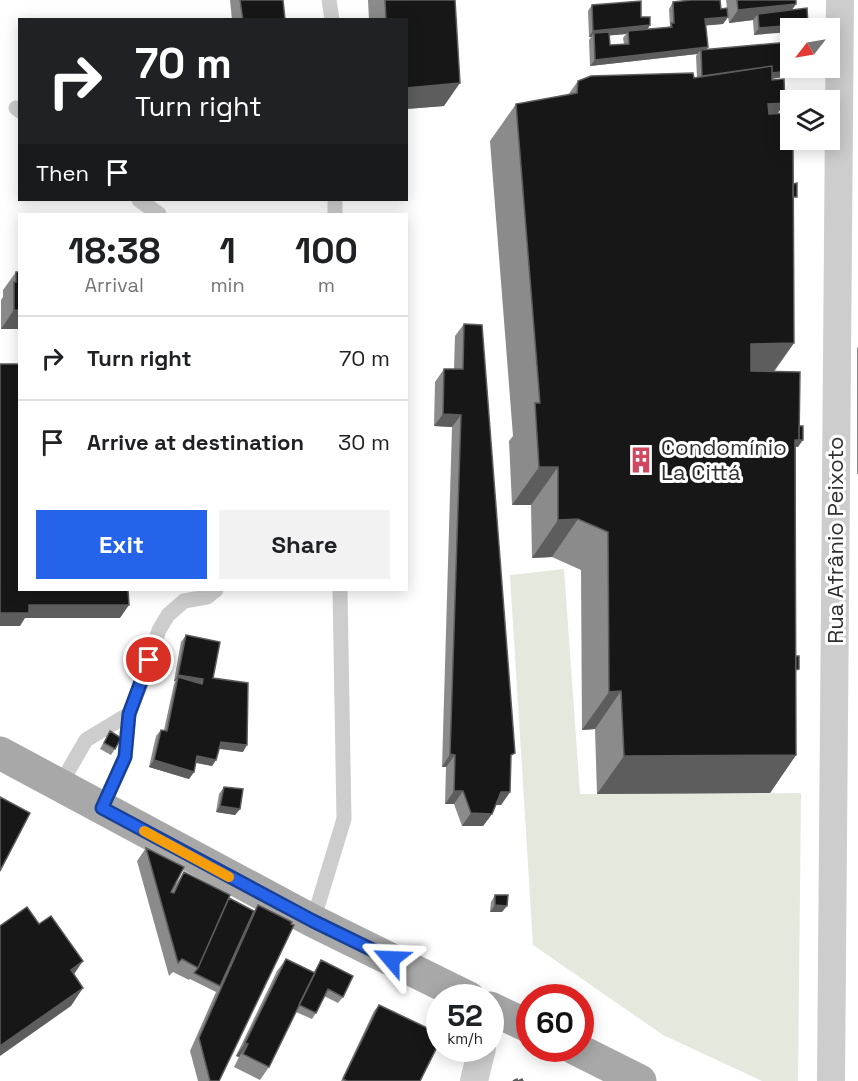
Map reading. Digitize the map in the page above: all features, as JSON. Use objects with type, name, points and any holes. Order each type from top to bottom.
[{"type":"main road","points":[[0,753],[313,921],[440,984]]},
{"type":"main road","points":[[594,1058],[640,1081]]},
{"type":"street","name":"Rua Afrânio Peixoto","points":[[831,1081],[840,0]]},
{"type":"street","points":[[474,1081],[479,1062]]},
{"type":"lane","points":[[329,0],[332,18]]},
{"type":"lane","points":[[140,201],[158,213]]},
{"type":"lane","points":[[102,808],[125,757],[129,714],[159,630],[168,615],[184,601],[207,597],[215,591]]},
{"type":"lane","points":[[313,921],[344,819],[340,591]]},
{"type":"lane","points":[[60,785],[86,740],[129,714]]},
{"type":"shaded area","points":[[564,569],[580,794],[801,793],[798,1081],[762,1081],[663,1035],[594,987],[594,984],[589,984],[533,945],[510,575]]},
{"type":"building","points":[[240,0],[283,0],[285,18],[243,18]]},
{"type":"building","points":[[385,0],[455,0],[460,83],[408,88],[408,18],[386,18]]},
{"type":"building","points":[[720,0],[721,9],[727,8],[728,17],[705,19],[708,47],[595,60],[594,33],[609,32],[610,45],[629,44],[628,31],[672,27],[671,23],[674,23],[673,2]]},
{"type":"building","points":[[737,0],[796,0],[796,4],[738,10]]},
{"type":"building","points":[[641,1],[641,17],[650,17],[650,25],[593,31],[592,5]]},
{"type":"building","points":[[807,8],[808,18],[780,18],[780,26],[759,28],[758,14]]},
{"type":"building","points":[[780,43],[780,72],[772,73],[772,66],[702,76],[701,50]]},
{"type":"building","name":"Condomínio La Cittá","points":[[772,66],[772,80],[784,79],[784,90],[780,90],[780,103],[768,104],[769,114],[780,113],[780,150],[793,150],[794,343],[751,344],[751,371],[800,372],[799,440],[795,440],[796,755],[624,756],[621,691],[609,692],[608,532],[578,519],[558,520],[558,467],[539,467],[535,403],[540,403],[516,104],[577,93],[578,81],[591,76],[693,73],[694,78]]},
{"type":"building","points":[[797,183],[797,197],[793,197],[793,184]]},
{"type":"building","points":[[16,272],[18,272],[18,310],[14,310],[14,282],[16,282]]},
{"type":"building","points":[[464,324],[482,325],[515,753],[511,755],[510,792],[501,792],[492,814],[471,813],[463,791],[454,791],[455,755],[450,754],[461,415],[443,414],[444,369],[463,369]]},
{"type":"building","points":[[0,364],[18,364],[18,591],[128,591],[129,605],[29,605],[29,613],[0,613]]},
{"type":"building","points":[[799,426],[803,426],[803,440],[799,440]]},
{"type":"building","points":[[186,635],[220,642],[213,678],[248,683],[247,745],[221,742],[216,760],[197,756],[194,772],[154,760],[161,730],[167,731],[178,677],[202,684],[203,679],[178,675]]},
{"type":"building","points":[[796,656],[799,656],[799,669],[796,670]]},
{"type":"building","points":[[110,731],[121,738],[115,749],[104,743]]},
{"type":"building","points":[[224,787],[243,789],[240,809],[220,806]]},
{"type":"building","points":[[0,797],[30,813],[0,871]]},
{"type":"building","points":[[146,848],[184,867],[171,892],[174,893],[184,872],[230,895],[198,968],[182,959],[178,963]]},
{"type":"building","points":[[495,895],[508,895],[507,906],[495,905]]},
{"type":"building","points":[[229,898],[254,911],[220,986],[194,973]]},
{"type":"building","points":[[258,905],[294,925],[219,1081],[210,1081],[199,1038]]},
{"type":"building","points":[[27,907],[39,924],[51,916],[83,961],[71,970],[83,988],[0,1046],[0,926]]},
{"type":"building","points":[[286,959],[315,973],[269,1067],[243,1054],[248,1044],[245,1043]]},
{"type":"building","points":[[321,960],[353,976],[343,997],[328,989],[316,1013],[299,1005]]},
{"type":"building","points":[[379,1005],[426,1027],[426,1062],[430,1062],[420,1081],[347,1081],[343,1079]]},
{"type":"slow traffic","points":[[144,831],[229,877]]},
{"type":"place","name":"Condomínio La Cittá","points":[[641,460]]},
{"type":"route","points":[[149,660],[129,714],[125,757],[102,808],[313,921],[391,959]]}]
